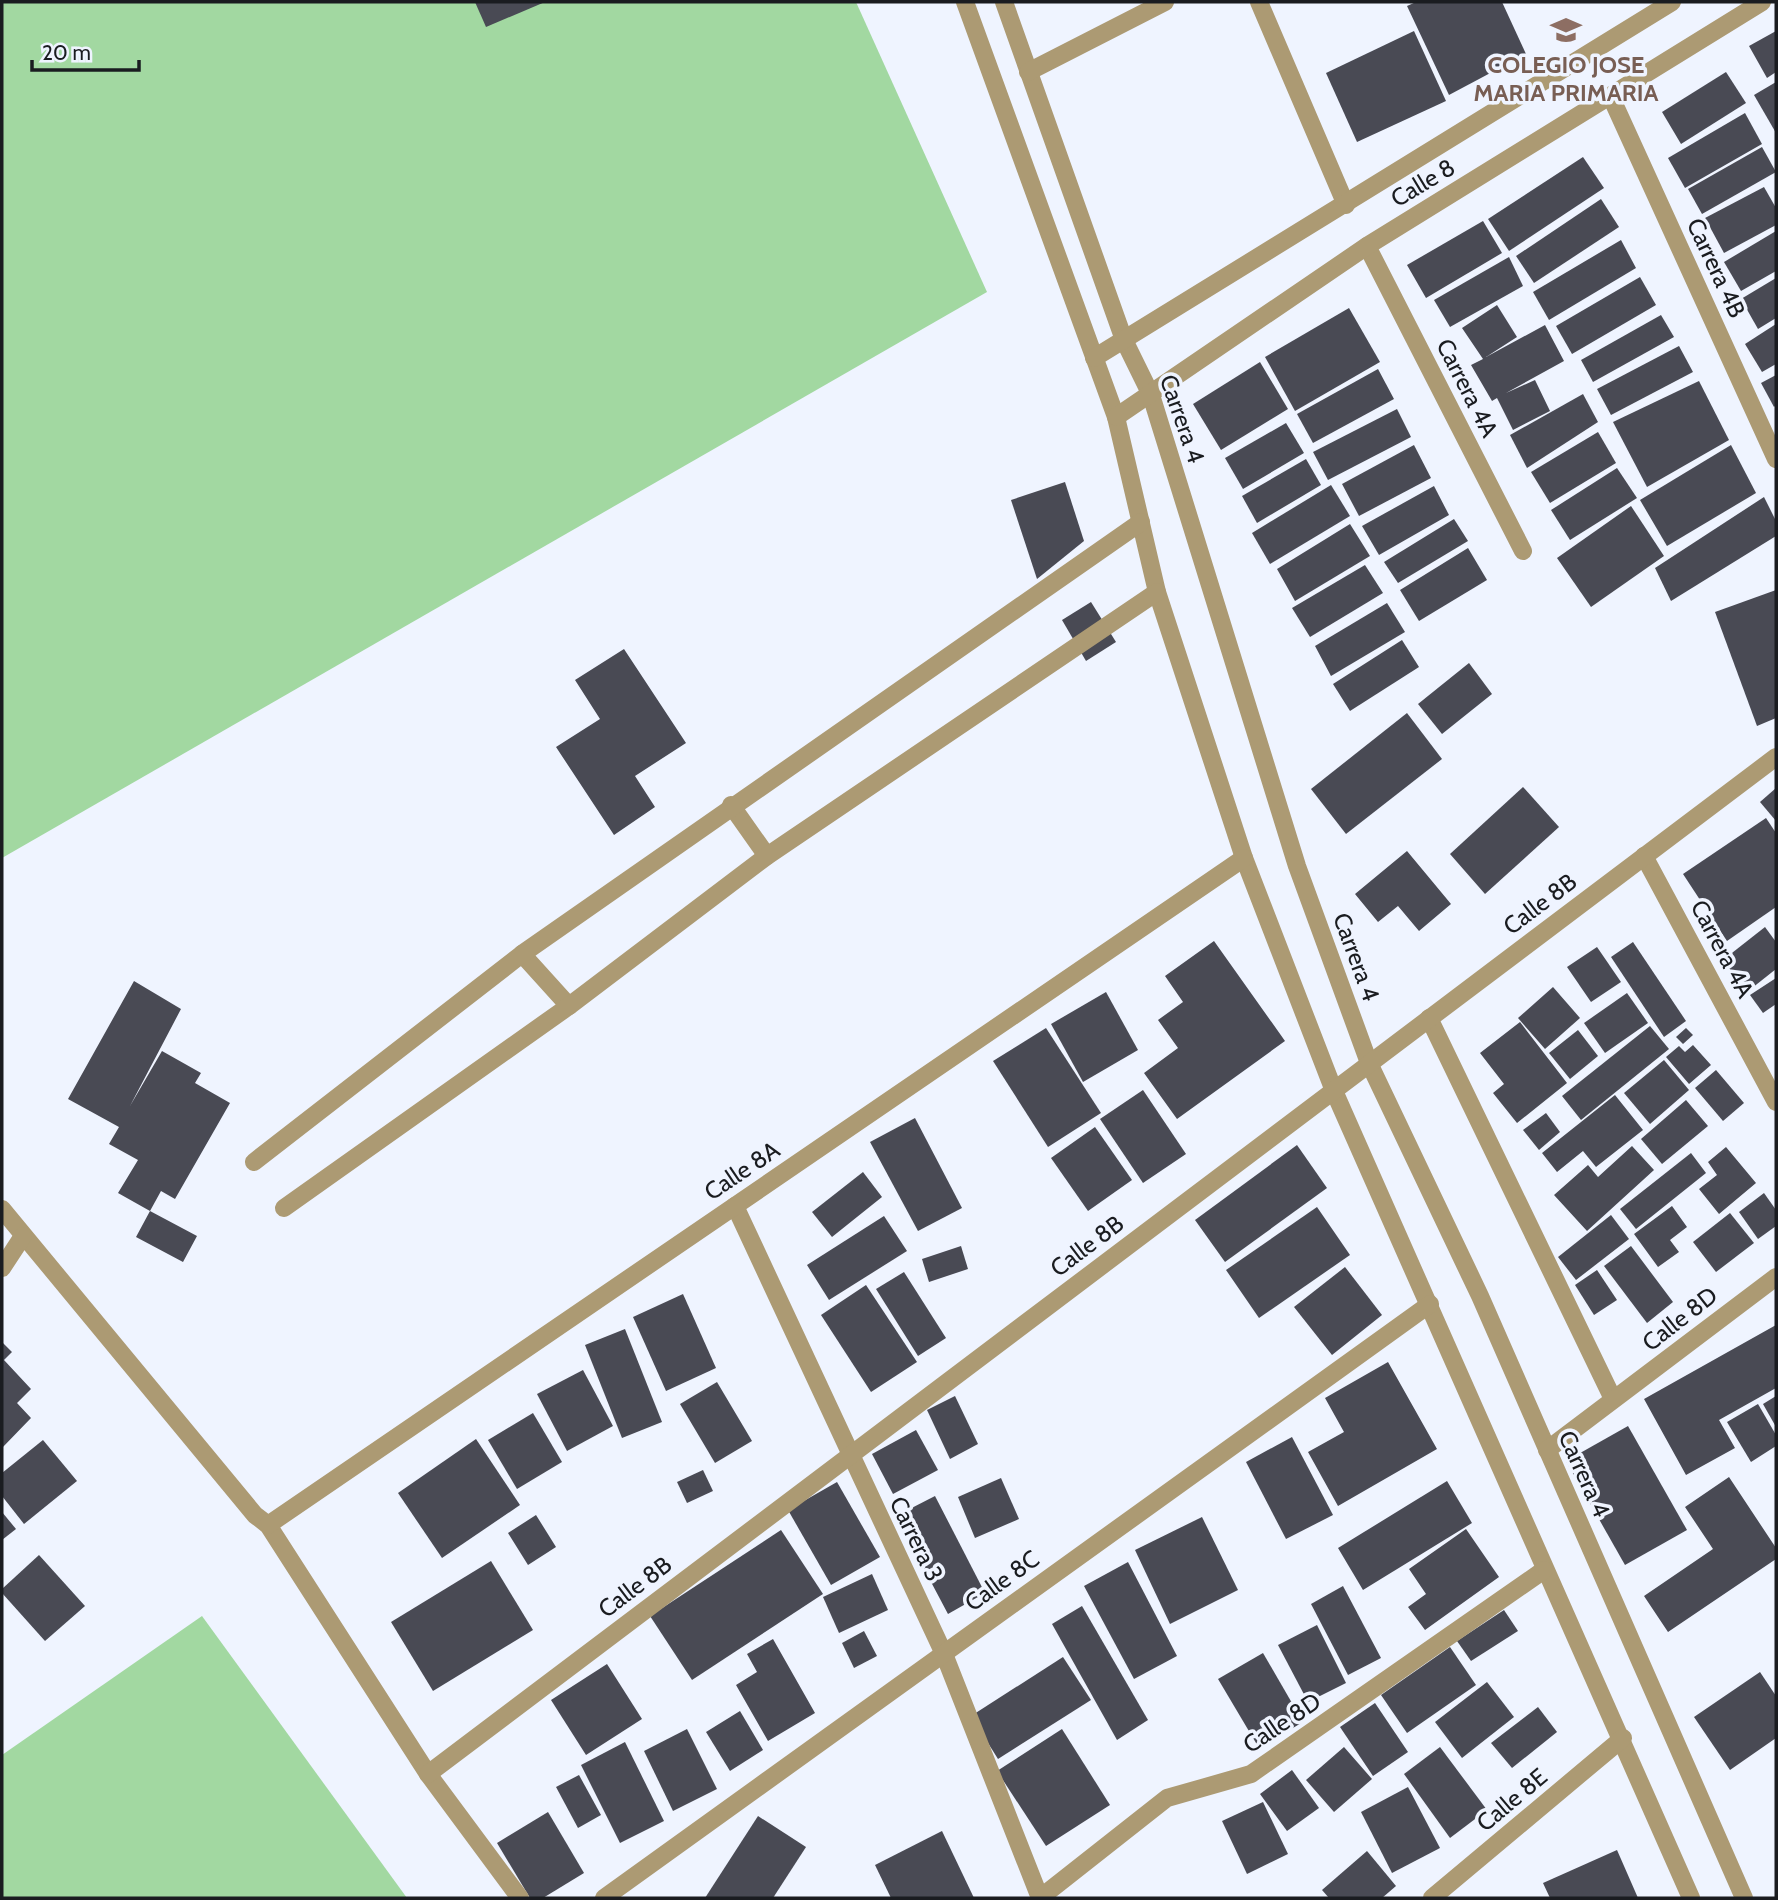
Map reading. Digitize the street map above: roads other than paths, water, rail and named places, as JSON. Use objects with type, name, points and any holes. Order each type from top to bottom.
[{"type":"street","points":[[965,2],[1116,417],[1157,592],[1244,858],[1334,1091],[1430,1304],[1544,1570],[1623,1738],[1692,1898]]},
{"type":"street","name":"Carrera 4","points":[[1004,2],[1124,340],[1151,394],[1297,866],[1369,1063],[1480,1296],[1744,1898]]},
{"type":"street","points":[[1028,72],[1165,2]]},
{"type":"street","points":[[1259,2],[1346,205]]},
{"type":"street","name":"Calle 8","points":[[1094,358],[1672,2]]},
{"type":"street","name":"Calle 8","points":[[1116,417],[1367,246],[1762,2]]},
{"type":"street","name":"Carrera 4B","points":[[1611,97],[1776,459]]},
{"type":"street","name":"Carrera 4A","points":[[1367,246],[1523,551]]},
{"type":"street","points":[[254,1162],[522,954],[731,805],[1141,522]]},
{"type":"street","points":[[285,1208],[569,1006],[767,856],[1157,592]]},
{"type":"street","name":"Calle 8B","points":[[428,1774],[1776,757]]},
{"type":"street","points":[[731,805],[767,856]]},
{"type":"street","name":"Carrera 4A","points":[[1644,856],[1776,1102]]},
{"type":"street","name":"Calle 8A","points":[[268,1525],[1244,858]]},
{"type":"street","points":[[522,954],[569,1006]]},
{"type":"street","points":[[1429,1018],[1613,1399]]},
{"type":"street","name":"Carrera 3","points":[[735,1206],[849,1456],[944,1654],[1040,1898]]},
{"type":"street","points":[[2,1209],[255,1515],[268,1525],[428,1774],[520,1898]]},
{"type":"street","points":[[2,1268],[23,1236]]},
{"type":"street","name":"Calle 8D","points":[[1547,1450],[1776,1277]]},
{"type":"street","name":"Calle 8C","points":[[604,1898],[1430,1304]]},
{"type":"street","name":"Calle 8D","points":[[1040,1898],[1167,1798],[1251,1774],[1544,1570]]},
{"type":"street","name":"Calle 8E","points":[[1432,1898],[1623,1738]]},
{"type":"place","name":"COLEGIO JOSE MARIA PRIMARIA","points":[[1566,30]]}]
